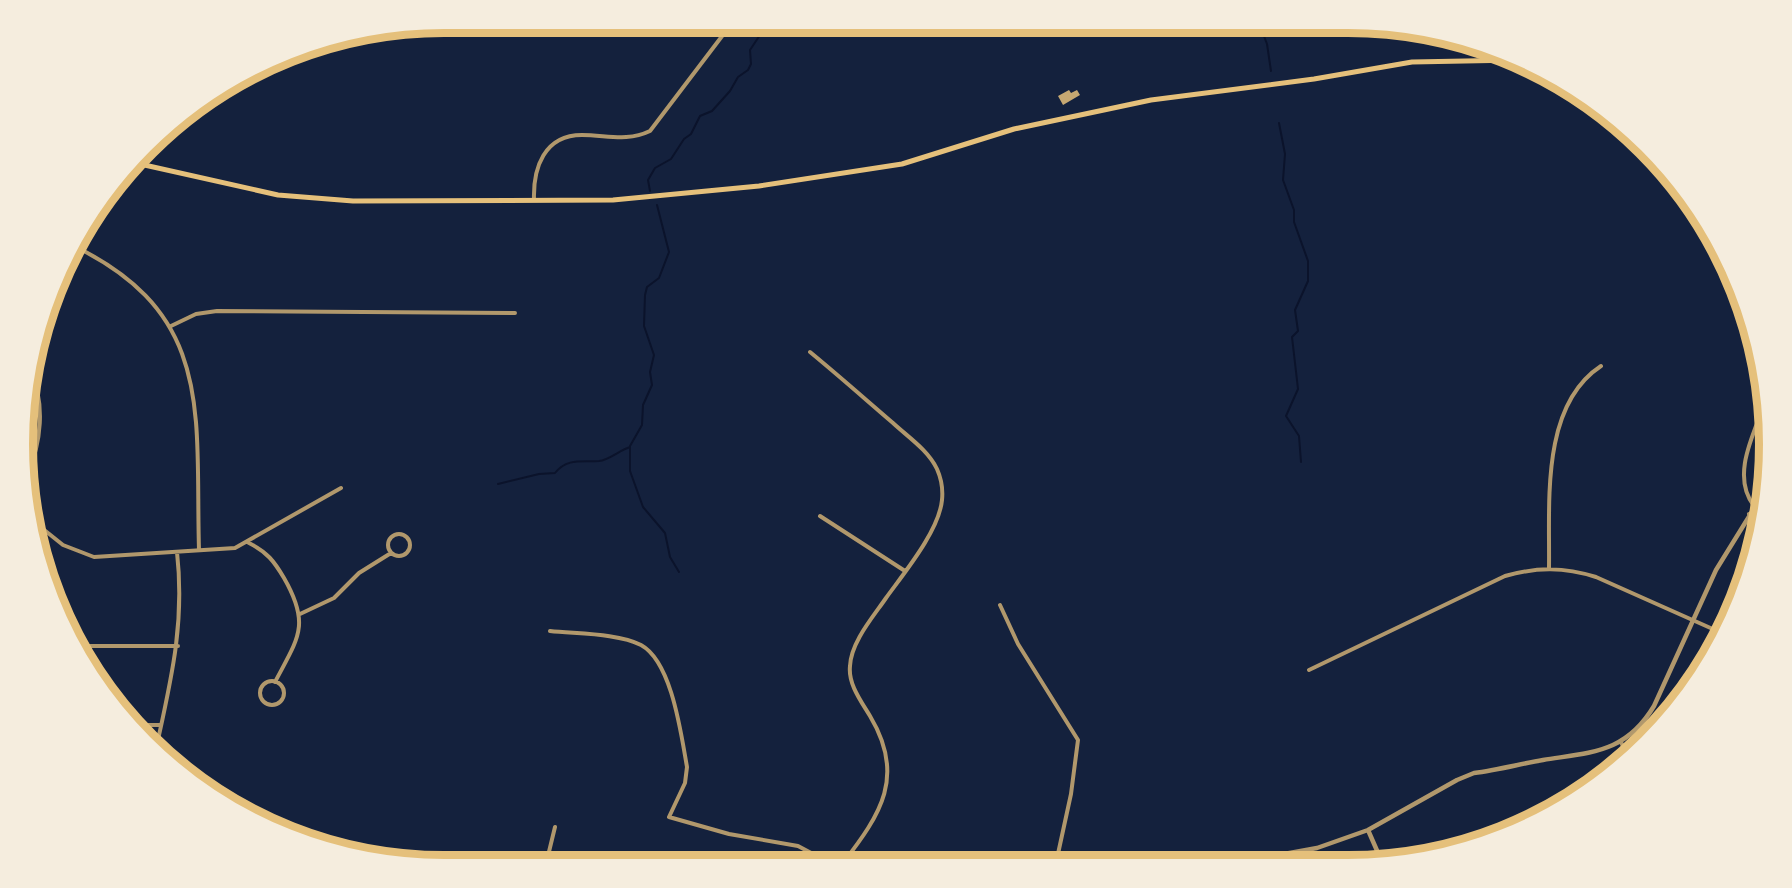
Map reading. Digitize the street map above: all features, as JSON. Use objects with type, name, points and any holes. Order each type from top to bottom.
[{"type":"main road","points":[[143,165],[278,195],[306,199],[639,199],[759,186],[902,164],[1014,129],[1151,100],[1314,79],[1412,62],[1495,60]]},
{"type":"street","points":[[534,200],[535,170],[545,153],[570,136],[630,138],[650,131],[665,115],[725,33]]},
{"type":"street","points":[[82,250],[98,258],[134,283],[159,308],[171,327],[187,364],[194,397],[200,550]]},
{"type":"street","points":[[171,327],[196,314],[218,311],[515,313]]},
{"type":"street","points":[[810,352],[923,450],[938,470],[942,500],[939,513],[905,571],[868,625],[850,658],[849,669],[854,689],[878,730],[887,757],[887,771],[878,815],[849,855]]},
{"type":"street","points":[[1549,568],[1552,447],[1560,426],[1583,382],[1601,366]]},
{"type":"street","points":[[33,457],[39,428],[37,389]]},
{"type":"street","points":[[1754,506],[1745,490],[1749,440],[1758,419]]},
{"type":"street","points":[[42,527],[63,545],[93,557],[241,547],[341,488]]},
{"type":"street","points":[[1278,855],[1317,848],[1368,830],[1467,776],[1594,753],[1621,742],[1641,726],[1654,706],[1724,555],[1754,506]]},
{"type":"street","points":[[1749,514],[1752,518]]},
{"type":"street","points":[[820,516],[905,571]]},
{"type":"street","points":[[399,534],[406,536],[410,546],[407,553],[397,556],[391,552],[388,546],[389,539],[399,534]]},
{"type":"street","points":[[248,542],[271,556],[295,596],[300,614],[295,643],[275,682]]},
{"type":"street","points":[[158,739],[178,646],[181,597],[177,552]]},
{"type":"street","points":[[300,614],[334,598],[359,573],[391,552]]},
{"type":"street","points":[[1309,670],[1505,576],[1526,570],[1549,568],[1574,570],[1596,577],[1715,630]]},
{"type":"street","points":[[1000,605],[1018,644],[1078,740],[1071,794],[1058,855]]},
{"type":"street","points":[[550,631],[632,642],[647,650],[662,666],[687,767],[685,783],[669,817],[729,834],[786,843],[817,855]]},
{"type":"street","points":[[86,646],[178,646]]},
{"type":"street","points":[[268,682],[275,682],[282,687],[284,694],[278,703],[270,705],[261,698],[260,690],[268,682]]},
{"type":"street","points":[[144,725],[161,725]]},
{"type":"street","points":[[1621,742],[1624,748]]},
{"type":"street","points":[[548,855],[555,827]]},
{"type":"street","points":[[1368,830],[1378,854]]},
{"type":"building","points":[[1069,90],[1071,93],[1077,90],[1080,95],[1063,105],[1058,96]]},
{"type":"waterway","points":[[650,191],[648,180],[655,168],[671,159],[684,139],[691,134],[700,116],[712,111],[730,91],[738,77],[748,70],[751,64],[750,50],[761,33]]},
{"type":"waterway","points":[[1263,33],[1271,71]]},
{"type":"waterway","points":[[1279,123],[1285,154],[1283,180],[1294,210],[1294,222],[1308,261],[1308,281],[1295,310],[1298,331],[1292,337],[1298,389],[1286,416],[1299,436],[1301,462]]},
{"type":"waterway","points":[[657,205],[669,252],[659,278],[647,287],[645,295],[644,326],[654,355],[650,372],[652,385],[643,405],[642,425],[630,446],[630,471],[643,507],[665,533],[670,557],[679,572]]},
{"type":"waterway","points":[[498,484],[539,474],[555,473],[569,463],[603,460],[630,447]]}]
